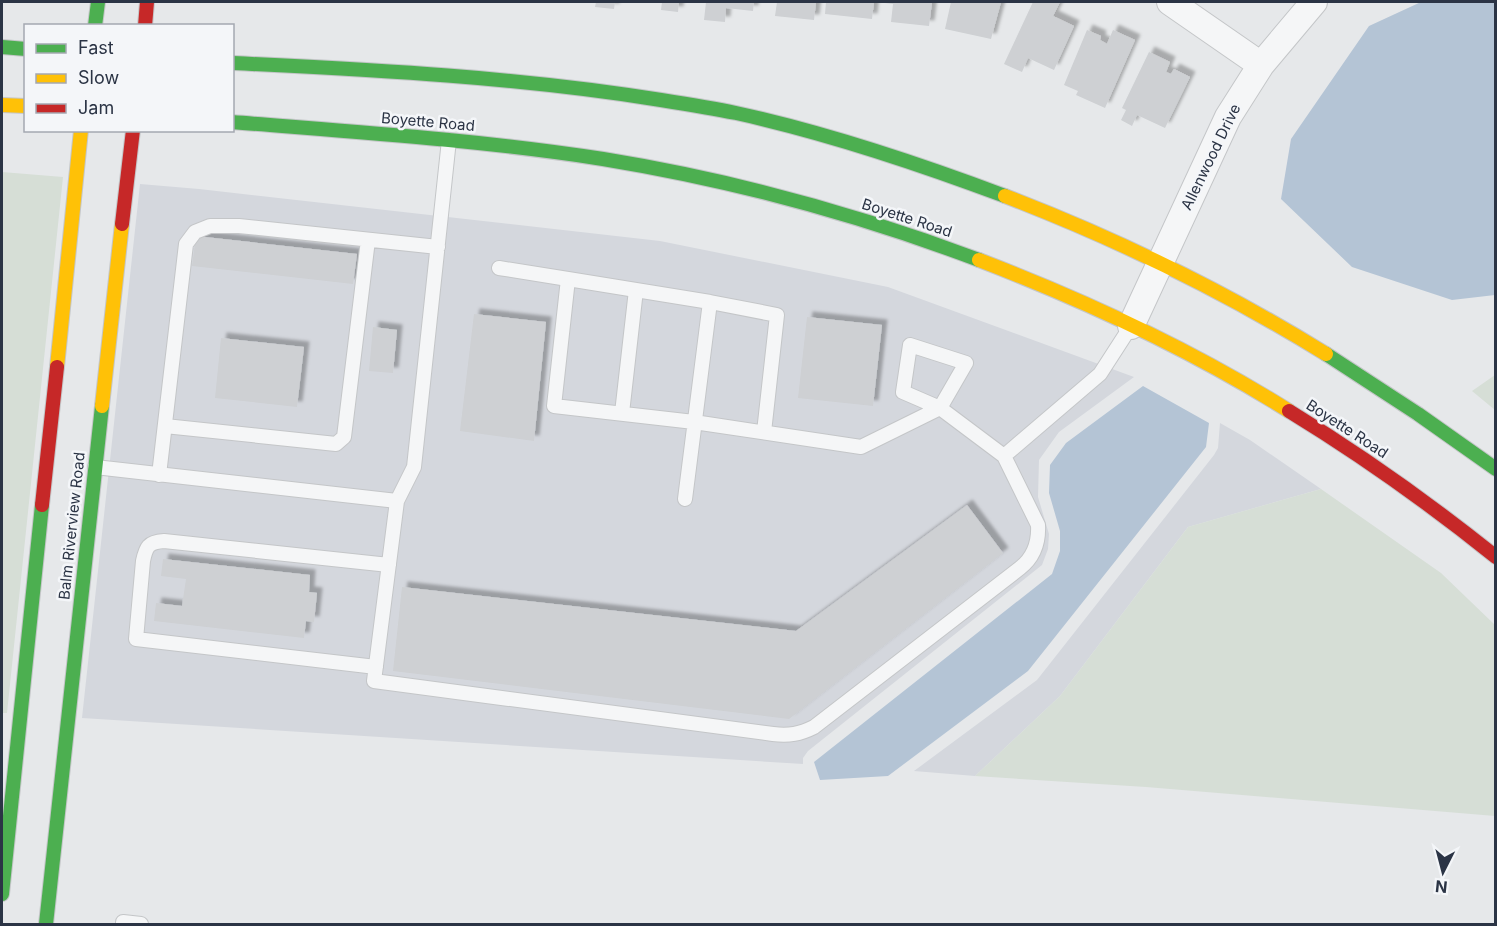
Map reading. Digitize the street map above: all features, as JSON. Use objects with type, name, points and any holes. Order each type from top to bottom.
[{"type":"main road","points":[[95,24],[98,2]]},
{"type":"main road","points":[[144,24],[147,2]]},
{"type":"main road","points":[[2,47],[24,49]]},
{"type":"main road","points":[[234,63],[447,75],[548,84],[648,98],[750,116],[851,143],[945,174],[1040,210],[1161,263],[1247,308],[1314,347],[1434,424],[1496,469]]},
{"type":"main road","points":[[2,105],[24,106]]},
{"type":"main road","name":"Boyette Road","points":[[234,122],[449,140],[595,158],[741,186],[916,237],[1066,295],[1247,385],[1371,462],[1496,556]]},
{"type":"main road","points":[[2,894],[81,132]]},
{"type":"main road","name":"Balm Riverview Road","points":[[46,924],[133,132]]},
{"type":"street","points":[[1170,2],[1261,65]]},
{"type":"street","name":"Allenwood Drive","points":[[1131,326],[1228,117],[1261,65],[1314,2]]},
{"type":"lane","points":[[449,140],[414,467],[397,501],[374,681],[788,736],[802,733],[814,726],[1026,563],[1033,554],[1038,525],[1004,456],[940,408],[903,392],[910,345],[966,363],[940,408],[861,447],[694,422],[554,406],[568,279]]},
{"type":"lane","points":[[159,475],[186,244],[195,231],[210,226],[239,226],[438,247]]},
{"type":"lane","points":[[165,426],[336,444],[344,437],[368,240]]},
{"type":"lane","points":[[499,268],[777,315],[764,432]]},
{"type":"lane","points":[[622,413],[636,290]]},
{"type":"lane","points":[[684,499],[710,302]]},
{"type":"lane","points":[[1004,456],[1100,374],[1131,326]]},
{"type":"lane","points":[[95,467],[397,501]]},
{"type":"lane","points":[[376,667],[136,639],[143,561],[145,550],[149,545],[156,541],[164,541],[389,565]]},
{"type":"lane","points":[[123,924],[123,922],[141,924]]},
{"type":"shaded area","points":[[2,172],[63,177],[7,713],[2,713]]},
{"type":"shaded area","points":[[140,184],[660,241],[888,287],[1134,377],[1059,432],[1039,460],[1038,497],[1049,534],[1048,549],[1042,565],[808,751],[803,758],[803,764],[82,718]]},
{"type":"shaded area","points":[[1495,375],[1495,410],[1472,391]]},
{"type":"shaded area","points":[[1220,423],[1250,440],[1321,489],[1188,527],[1060,696],[975,776],[914,771],[1037,680],[1214,455],[1218,448]]},
{"type":"shaded area","points":[[1321,489],[1441,573],[1495,625],[1495,816],[1146,787],[975,776],[1060,696],[1188,527]]},
{"type":"water","points":[[1421,2],[1495,2],[1495,295],[1452,300],[1352,267],[1281,199],[1291,139],[1369,26]]},
{"type":"water","points":[[1143,386],[1209,423],[1206,447],[1028,671],[888,776],[820,780],[814,762],[1052,574],[1060,551],[1060,531],[1049,493],[1050,465],[1066,443]]},
{"type":"building","points":[[596,2],[615,2],[614,9],[595,7]]},
{"type":"building","points":[[662,2],[679,2],[678,12],[661,10]]},
{"type":"building","points":[[706,2],[754,2],[753,11],[726,8],[725,22],[704,20]]},
{"type":"building","points":[[777,2],[816,2],[814,20],[775,16]]},
{"type":"building","points":[[826,2],[874,2],[872,19],[825,14]]},
{"type":"building","points":[[885,2],[932,2],[929,26],[891,22],[893,4]]},
{"type":"building","points":[[951,2],[1001,2],[991,39],[945,29]]},
{"type":"building","points":[[1033,2],[1060,2],[1053,16],[1074,26],[1054,70],[1028,58],[1022,72],[1004,64]]},
{"type":"building","points":[[1087,30],[1101,36],[1100,40],[1107,44],[1113,30],[1135,40],[1105,108],[1076,95],[1078,91],[1064,85]]},
{"type":"building","points":[[1149,52],[1170,62],[1166,72],[1171,74],[1174,69],[1190,77],[1165,128],[1137,115],[1132,126],[1121,120],[1126,110],[1122,108]]},
{"type":"building","points":[[196,236],[357,254],[353,284],[192,266]]},
{"type":"building","points":[[474,314],[546,322],[534,441],[460,431]]},
{"type":"building","points":[[807,317],[882,325],[873,406],[798,398]]},
{"type":"building","points":[[373,327],[397,330],[393,373],[369,371]]},
{"type":"building","points":[[221,338],[304,347],[297,407],[215,398]]},
{"type":"building","points":[[967,505],[1003,553],[789,719],[393,671],[402,587],[796,631]]},
{"type":"building","points":[[163,559],[310,575],[309,592],[317,593],[314,622],[306,621],[304,638],[154,621],[156,603],[182,606],[186,579],[161,576]]},
{"type":"traffic: fast","points":[[95,24],[98,2]]},
{"type":"traffic: fast","points":[[2,47],[24,49]]},
{"type":"traffic: fast","points":[[234,63],[501,80],[608,92],[698,106],[770,121],[838,139],[1005,196]]},
{"type":"traffic: fast","points":[[234,122],[371,133],[557,152],[651,167],[746,188],[840,213],[979,260]]},
{"type":"traffic: fast","points":[[1326,354],[1418,414],[1496,469]]},
{"type":"traffic: fast","points":[[46,924],[102,406]]},
{"type":"traffic: fast","points":[[2,894],[42,505]]},
{"type":"traffic: slow","points":[[2,105],[24,106]]},
{"type":"traffic: slow","points":[[57,367],[81,132]]},
{"type":"traffic: slow","points":[[1005,196],[1129,248],[1249,309],[1326,354]]},
{"type":"traffic: slow","points":[[102,406],[122,224]]},
{"type":"traffic: slow","points":[[979,260],[1059,292],[1138,328],[1215,367],[1289,411]]},
{"type":"traffic: jam","points":[[145,24],[147,2]]},
{"type":"traffic: jam","points":[[122,224],[133,132]]},
{"type":"traffic: jam","points":[[42,505],[57,367]]},
{"type":"traffic: jam","points":[[1289,411],[1395,481],[1496,557]]}]
